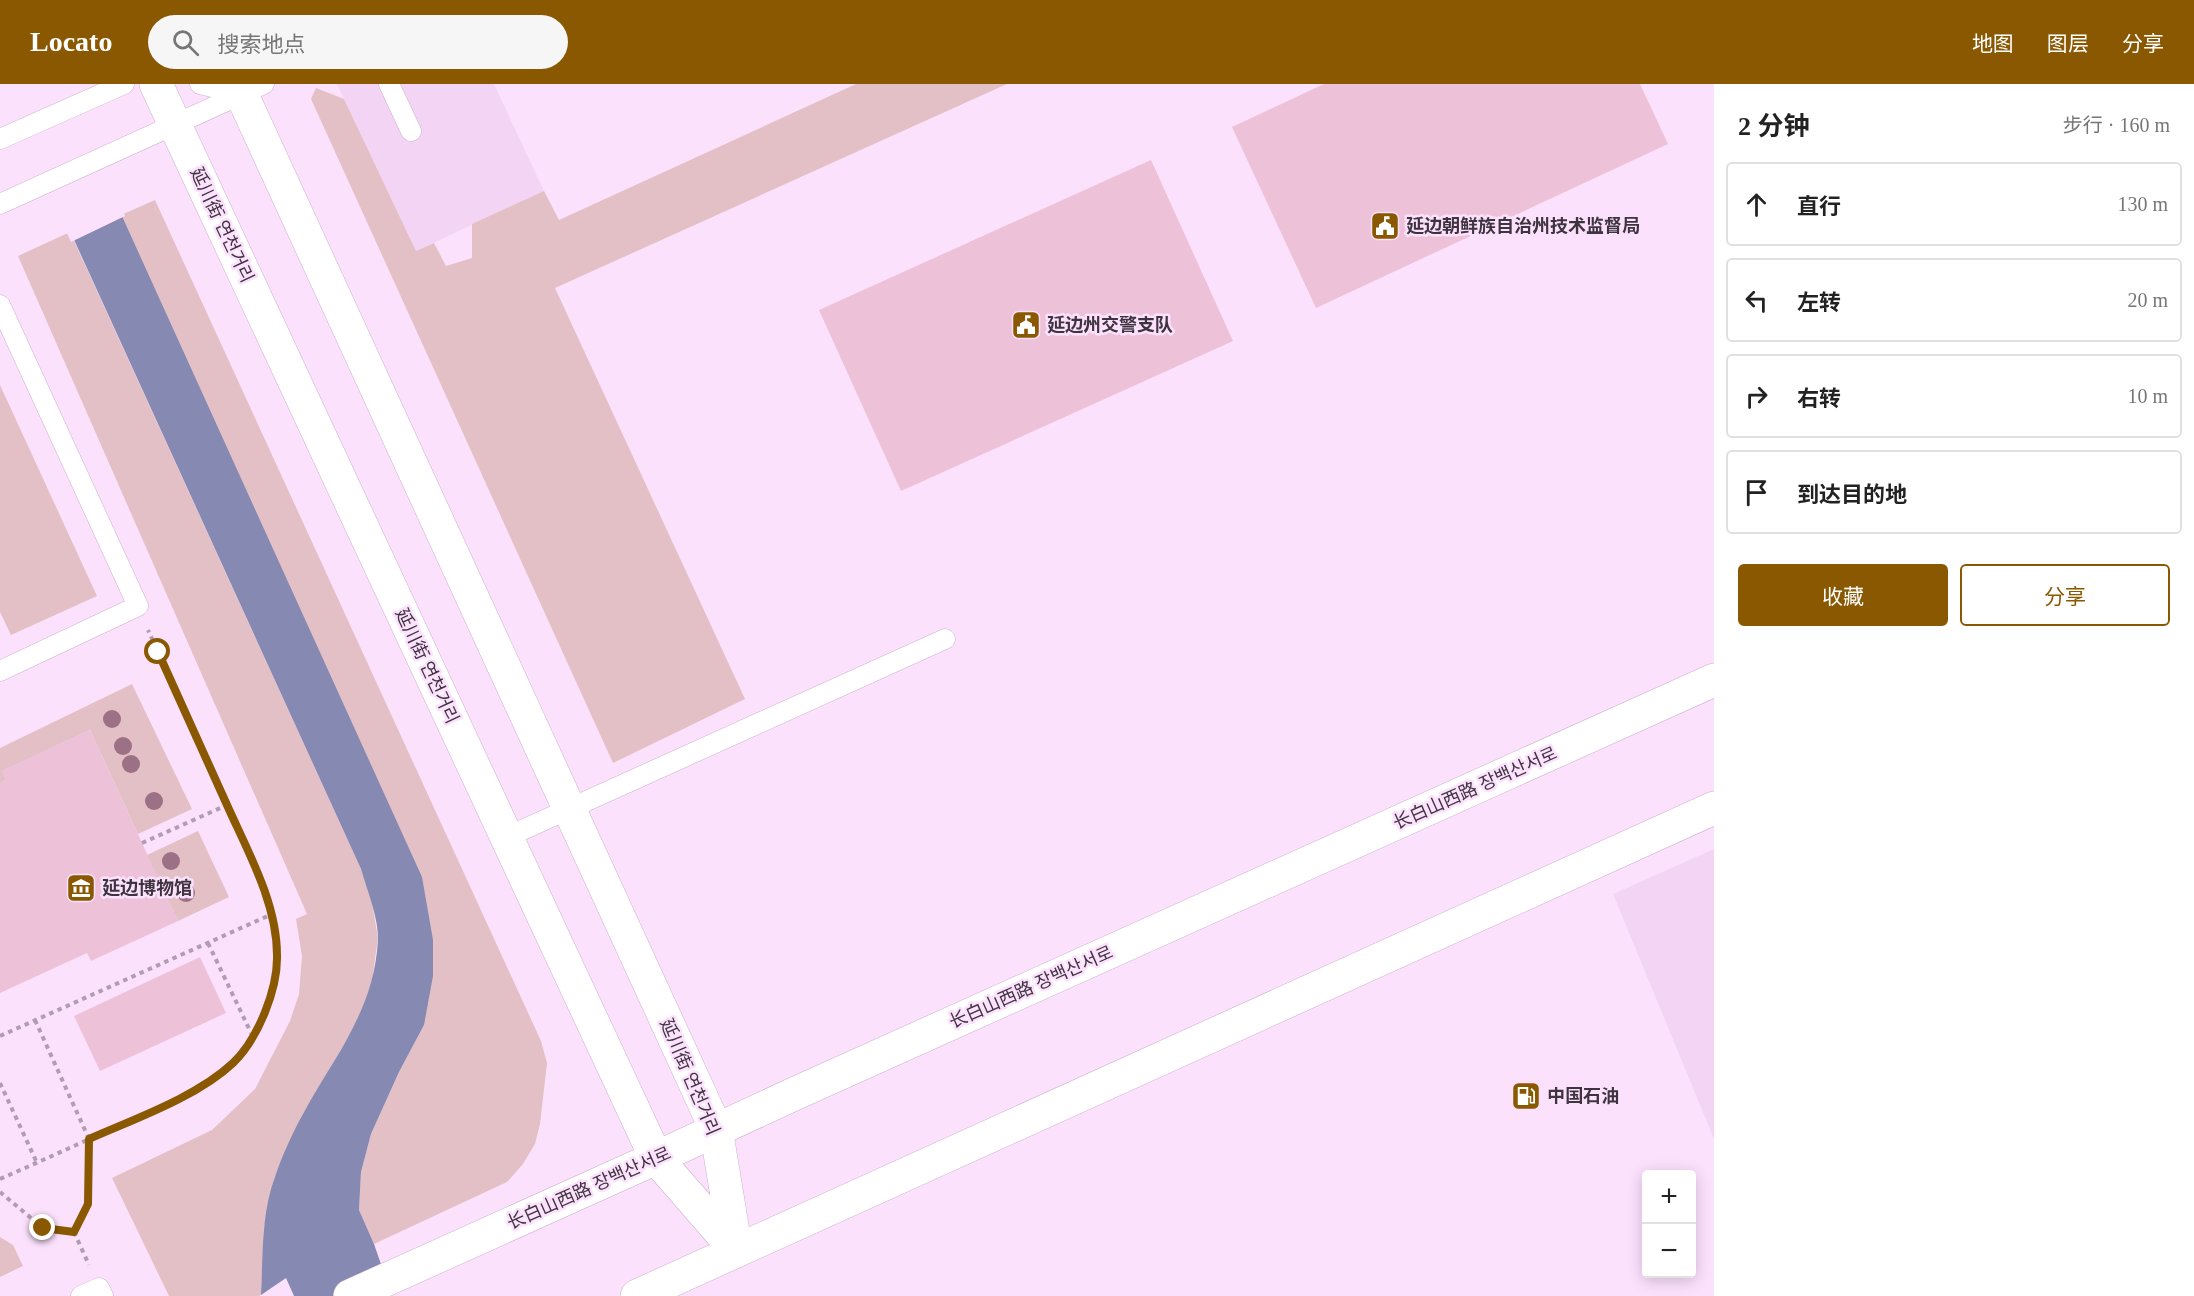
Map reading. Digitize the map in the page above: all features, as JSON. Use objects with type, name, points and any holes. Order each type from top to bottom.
[{"type":"main road","name":"延川街 연천거리","points":[[156,84],[656,1158],[736,1250]]},
{"type":"main road","name":"延川街 연천거리","points":[[247,87],[569,809],[716,1130],[736,1250]]},
{"type":"main road","name":"长白山西路 장백산서로","points":[[350,1296],[1714,680]]},
{"type":"main road","points":[[637,1296],[1714,808]]},
{"type":"lane","points":[[0,139],[124,84]]},
{"type":"lane","points":[[200,84],[247,87]]},
{"type":"lane","points":[[389,84],[411,131]]},
{"type":"lane","points":[[0,204],[175,124],[247,87]]},
{"type":"lane","points":[[0,305],[138,606],[0,670]]},
{"type":"lane","points":[[507,837],[945,639]]},
{"type":"lane","points":[[81,1296],[101,1292]]},
{"type":"path","points":[[0,1179],[168,1103],[207,1082],[234,1062],[253,1037],[266,1010],[275,981],[277,955],[270,915],[258,874],[138,606]]},
{"type":"path","points":[[142,843],[227,805]]},
{"type":"path","points":[[0,1036],[270,915]]},
{"type":"path","points":[[208,943],[253,1037]]},
{"type":"path","points":[[35,1020],[89,1139],[88,1204],[74,1232]]},
{"type":"path","points":[[0,1083],[37,1163]]},
{"type":"path","points":[[0,1192],[43,1228],[74,1232]]},
{"type":"path","points":[[74,1232],[101,1292]]},
{"type":"shaded area","points":[[337,84],[494,84],[544,191],[416,251]]},
{"type":"shaded area","points":[[856,84],[1007,84],[555,288],[745,699],[613,763],[311,99],[316,88],[344,99],[416,251],[434,243],[446,266],[472,258],[472,224],[544,191],[559,220]]},
{"type":"shaded area","points":[[155,200],[541,1041],[547,1063],[540,1124],[535,1144],[523,1164],[507,1182],[374,1244],[359,1210],[361,1172],[371,1134],[399,1072],[424,1025],[121,215]]},
{"type":"shaded area","points":[[70,232],[361,869],[372,903],[378,938],[372,980],[360,1017],[302,1116],[264,1226],[261,1295],[259,1296],[169,1296],[112,1178],[212,1130],[255,1089],[290,1021],[299,994],[302,956],[296,919],[307,914],[18,256]]},
{"type":"shaded area","points":[[0,385],[97,596],[11,635],[0,612]]},
{"type":"shaded area","points":[[132,684],[192,809],[138,834],[90,730],[2,771],[6,780],[0,783],[0,748]]},
{"type":"shaded area","points":[[198,831],[229,897],[178,921],[147,855]]},
{"type":"shaded area","points":[[1714,849],[1714,1139],[1613,894]]},
{"type":"shaded area","points":[[0,1237],[13,1245],[23,1266],[0,1277]]},
{"type":"water","points":[[3,84],[62,84],[422,877],[433,940],[433,976],[424,1025],[399,1072],[371,1134],[361,1172],[359,1210],[374,1244],[392,1296],[294,1296],[286,1278],[261,1295],[264,1235],[270,1191],[295,1129],[361,1011],[375,965],[378,940],[377,923],[361,869]]},
{"type":"pier","points":[[0,84],[65,84],[125,216],[71,242]]},
{"type":"building","name":"延边朝鲜族自治州技术监督局","points":[[1324,84],[1640,84],[1668,144],[1316,308],[1232,127]]},
{"type":"building","name":"延边州交警支队","points":[[1151,160],[1233,341],[901,491],[819,310]]},
{"type":"building","name":"延边博物馆","points":[[90,730],[178,921],[91,961],[87,953],[0,993],[0,783],[6,780],[1,771]]},
{"type":"building","points":[[200,957],[226,1013],[100,1071],[74,1016]]},
{"type":"place","name":"延边朝鲜族自治州技术监督局","points":[[1385,226]]},
{"type":"place","name":"延边州交警支队","points":[[1026,325]]},
{"type":"place","name":"延边博物馆","points":[[81,888]]},
{"type":"place","name":"中国石油","points":[[1526,1096]]},
{"type":"route","points":[[43,1228],[74,1232],[88,1204],[89,1139],[168,1103],[207,1082],[234,1062],[253,1037],[266,1010],[275,981],[277,955],[274,931],[258,874],[158,652]]}]
